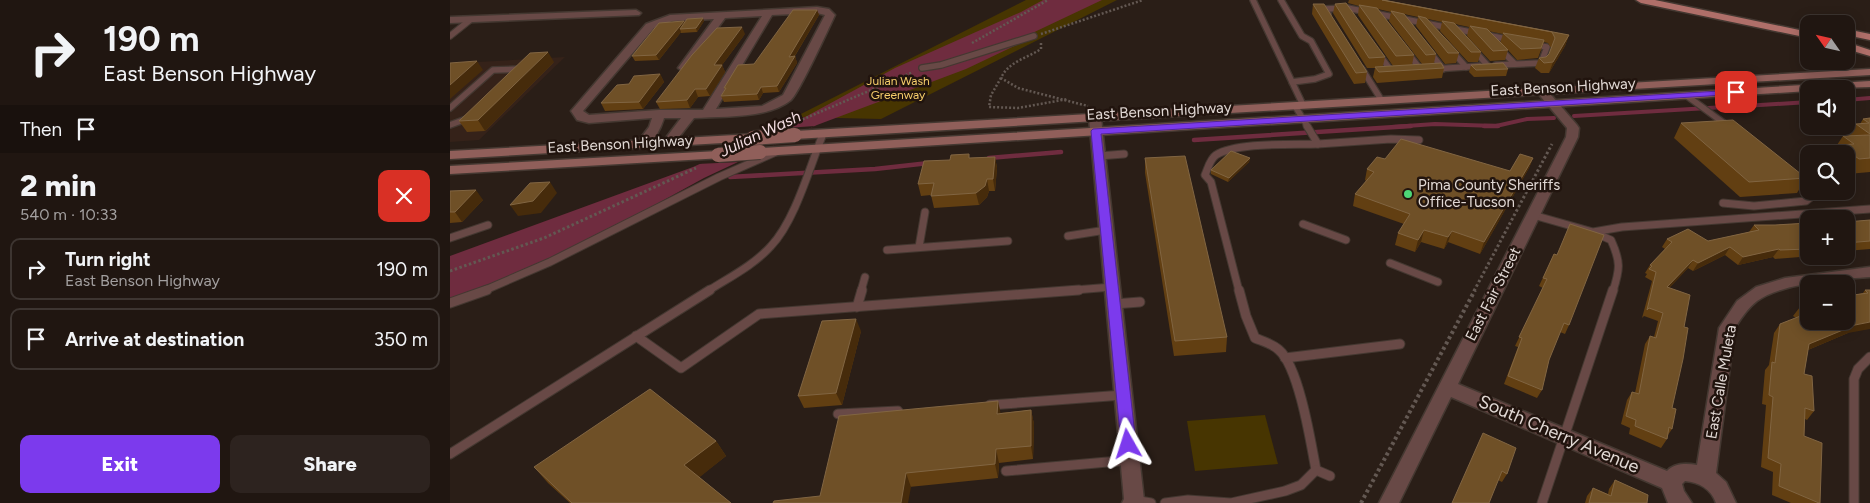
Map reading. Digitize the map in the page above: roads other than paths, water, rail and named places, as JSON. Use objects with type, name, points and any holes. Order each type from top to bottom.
[{"type":"main road","points":[[1641,0],[1800,33]]},
{"type":"main road","points":[[1689,0],[1800,23]]},
{"type":"main road","points":[[1855,34],[1870,37]]},
{"type":"main road","points":[[1855,46],[1870,48]]},
{"type":"main road","points":[[1855,47],[1870,53]]},
{"type":"main road","name":"East Benson Highway","points":[[450,169],[778,151],[1299,106],[1870,72]]},
{"type":"main road","name":"East Benson Highway","points":[[456,155],[795,135],[1096,124],[1303,119],[1870,84]]},
{"type":"main road","points":[[450,169],[456,155]]},
{"type":"street","points":[[817,10],[826,11],[830,15],[788,97],[775,105],[763,109],[707,114],[589,119],[581,117],[578,111],[650,26],[670,18],[722,15],[817,10]]},
{"type":"street","points":[[707,114],[770,12]]},
{"type":"street","points":[[450,20],[636,13]]},
{"type":"street","points":[[676,77],[722,15]]},
{"type":"street","points":[[1542,91],[1553,104]]},
{"type":"street","points":[[642,144],[655,127],[653,115],[659,100]]},
{"type":"street","name":"East Fair Street","points":[[1389,503],[1572,138],[1573,128],[1553,104]]},
{"type":"street","points":[[668,143],[690,115]]},
{"type":"street","points":[[1096,124],[1133,501]]},
{"type":"street","name":"East Calle Muleta","points":[[1705,477],[1727,328],[1734,313],[1752,296],[1775,285],[1870,272]]},
{"type":"street","name":"South Cherry Avenue","points":[[1447,387],[1671,482]]},
{"type":"street","points":[[1682,503],[1675,496],[1671,482],[1672,477],[1682,472],[1689,472],[1705,477],[1720,489],[1726,503]]},
{"type":"lane","points":[[1253,0],[1292,82],[1303,119],[1314,137]]},
{"type":"lane","points":[[1281,0],[1302,36],[1311,41],[1330,74],[1315,79],[1292,82]]},
{"type":"lane","points":[[1347,8],[1353,16]]},
{"type":"lane","points":[[1330,17],[1325,9],[1347,8],[1522,42]]},
{"type":"lane","points":[[1378,14],[1383,21]]},
{"type":"lane","points":[[1404,19],[1409,26]]},
{"type":"lane","points":[[450,36],[470,20]]},
{"type":"lane","points":[[1428,24],[1434,31]]},
{"type":"lane","points":[[1454,29],[1461,36]]},
{"type":"lane","points":[[922,68],[941,65],[1034,36]]},
{"type":"lane","points":[[1487,36],[1515,64]]},
{"type":"lane","points":[[1468,44],[1488,66]]},
{"type":"lane","points":[[1411,70],[1541,63],[1547,47],[1530,44]]},
{"type":"lane","points":[[1447,46],[1466,67]]},
{"type":"lane","points":[[1426,47],[1443,68]]},
{"type":"lane","points":[[1375,48],[1392,72]]},
{"type":"lane","points":[[1405,49],[1421,70]]},
{"type":"lane","points":[[1360,65],[1382,101]]},
{"type":"lane","points":[[450,108],[493,70],[524,69],[517,75]]},
{"type":"lane","points":[[1383,72],[1402,71]]},
{"type":"lane","points":[[1365,73],[1374,73]]},
{"type":"lane","points":[[1688,96],[1738,134]]},
{"type":"lane","points":[[450,125],[476,115]]},
{"type":"lane","points":[[450,454],[746,267],[767,251],[777,239],[787,220],[823,134]]},
{"type":"lane","points":[[1316,470],[1310,435],[1291,365],[1279,349],[1256,338],[1246,316],[1211,182],[1206,175],[1210,160],[1221,152],[1234,149],[1314,137],[1419,140]]},
{"type":"lane","points":[[450,303],[548,264],[713,179],[760,161],[778,151]]},
{"type":"lane","points":[[1099,156],[1124,154]]},
{"type":"lane","points":[[1785,170],[1800,182]]},
{"type":"lane","points":[[1723,203],[1734,206],[1753,206],[1808,200]]},
{"type":"lane","points":[[1593,232],[1622,227],[1870,209]]},
{"type":"lane","points":[[919,247],[925,212]]},
{"type":"lane","points":[[1533,215],[1593,232],[1611,240],[1618,255],[1620,270],[1542,503]]},
{"type":"lane","points":[[1303,224],[1346,240]]},
{"type":"lane","points":[[450,238],[488,225]]},
{"type":"lane","points":[[1068,236],[1106,230]]},
{"type":"lane","points":[[887,250],[1008,241]]},
{"type":"lane","points":[[1390,263],[1438,282]]},
{"type":"lane","points":[[857,307],[865,277]]},
{"type":"lane","points":[[636,336],[681,368],[760,314],[1112,287]]},
{"type":"lane","points":[[1114,304],[1140,302]]},
{"type":"lane","points":[[1285,358],[1400,344]]},
{"type":"lane","points":[[1854,503],[1854,379],[1858,369],[1870,357]]},
{"type":"lane","points":[[983,406],[1124,395]]},
{"type":"lane","points":[[838,414],[906,410]]},
{"type":"lane","points":[[1006,471],[1130,460]]},
{"type":"lane","points":[[1316,470],[1330,476]]},
{"type":"lane","points":[[1165,503],[1188,500],[1231,503],[1276,493],[1301,485],[1316,470]]},
{"type":"lane","points":[[1133,501],[1150,503]]},
{"type":"waterway","points":[[1855,99],[1870,98]]},
{"type":"waterway","points":[[1744,106],[1800,103]]},
{"type":"waterway","points":[[1574,116],[1725,107]]},
{"type":"waterway","points":[[1496,126],[1527,119],[1554,118]]},
{"type":"waterway","points":[[1392,127],[1435,124],[1496,126]]},
{"type":"waterway","points":[[1194,140],[1411,126]]},
{"type":"waterway","points":[[1484,126],[1496,126]]},
{"type":"waterway","points":[[989,158],[1061,152]]},
{"type":"waterway","points":[[730,177],[875,169],[929,163]]},
{"type":"place","name":"Pima County Sheriffs Office-Tucson","points":[[1408,194]]},
{"type":"park label","name":"Julian Wash Greenway","points":[[898,88]]},
{"type":"water label","name":"Julian Wash","points":[[760,133]]}]
